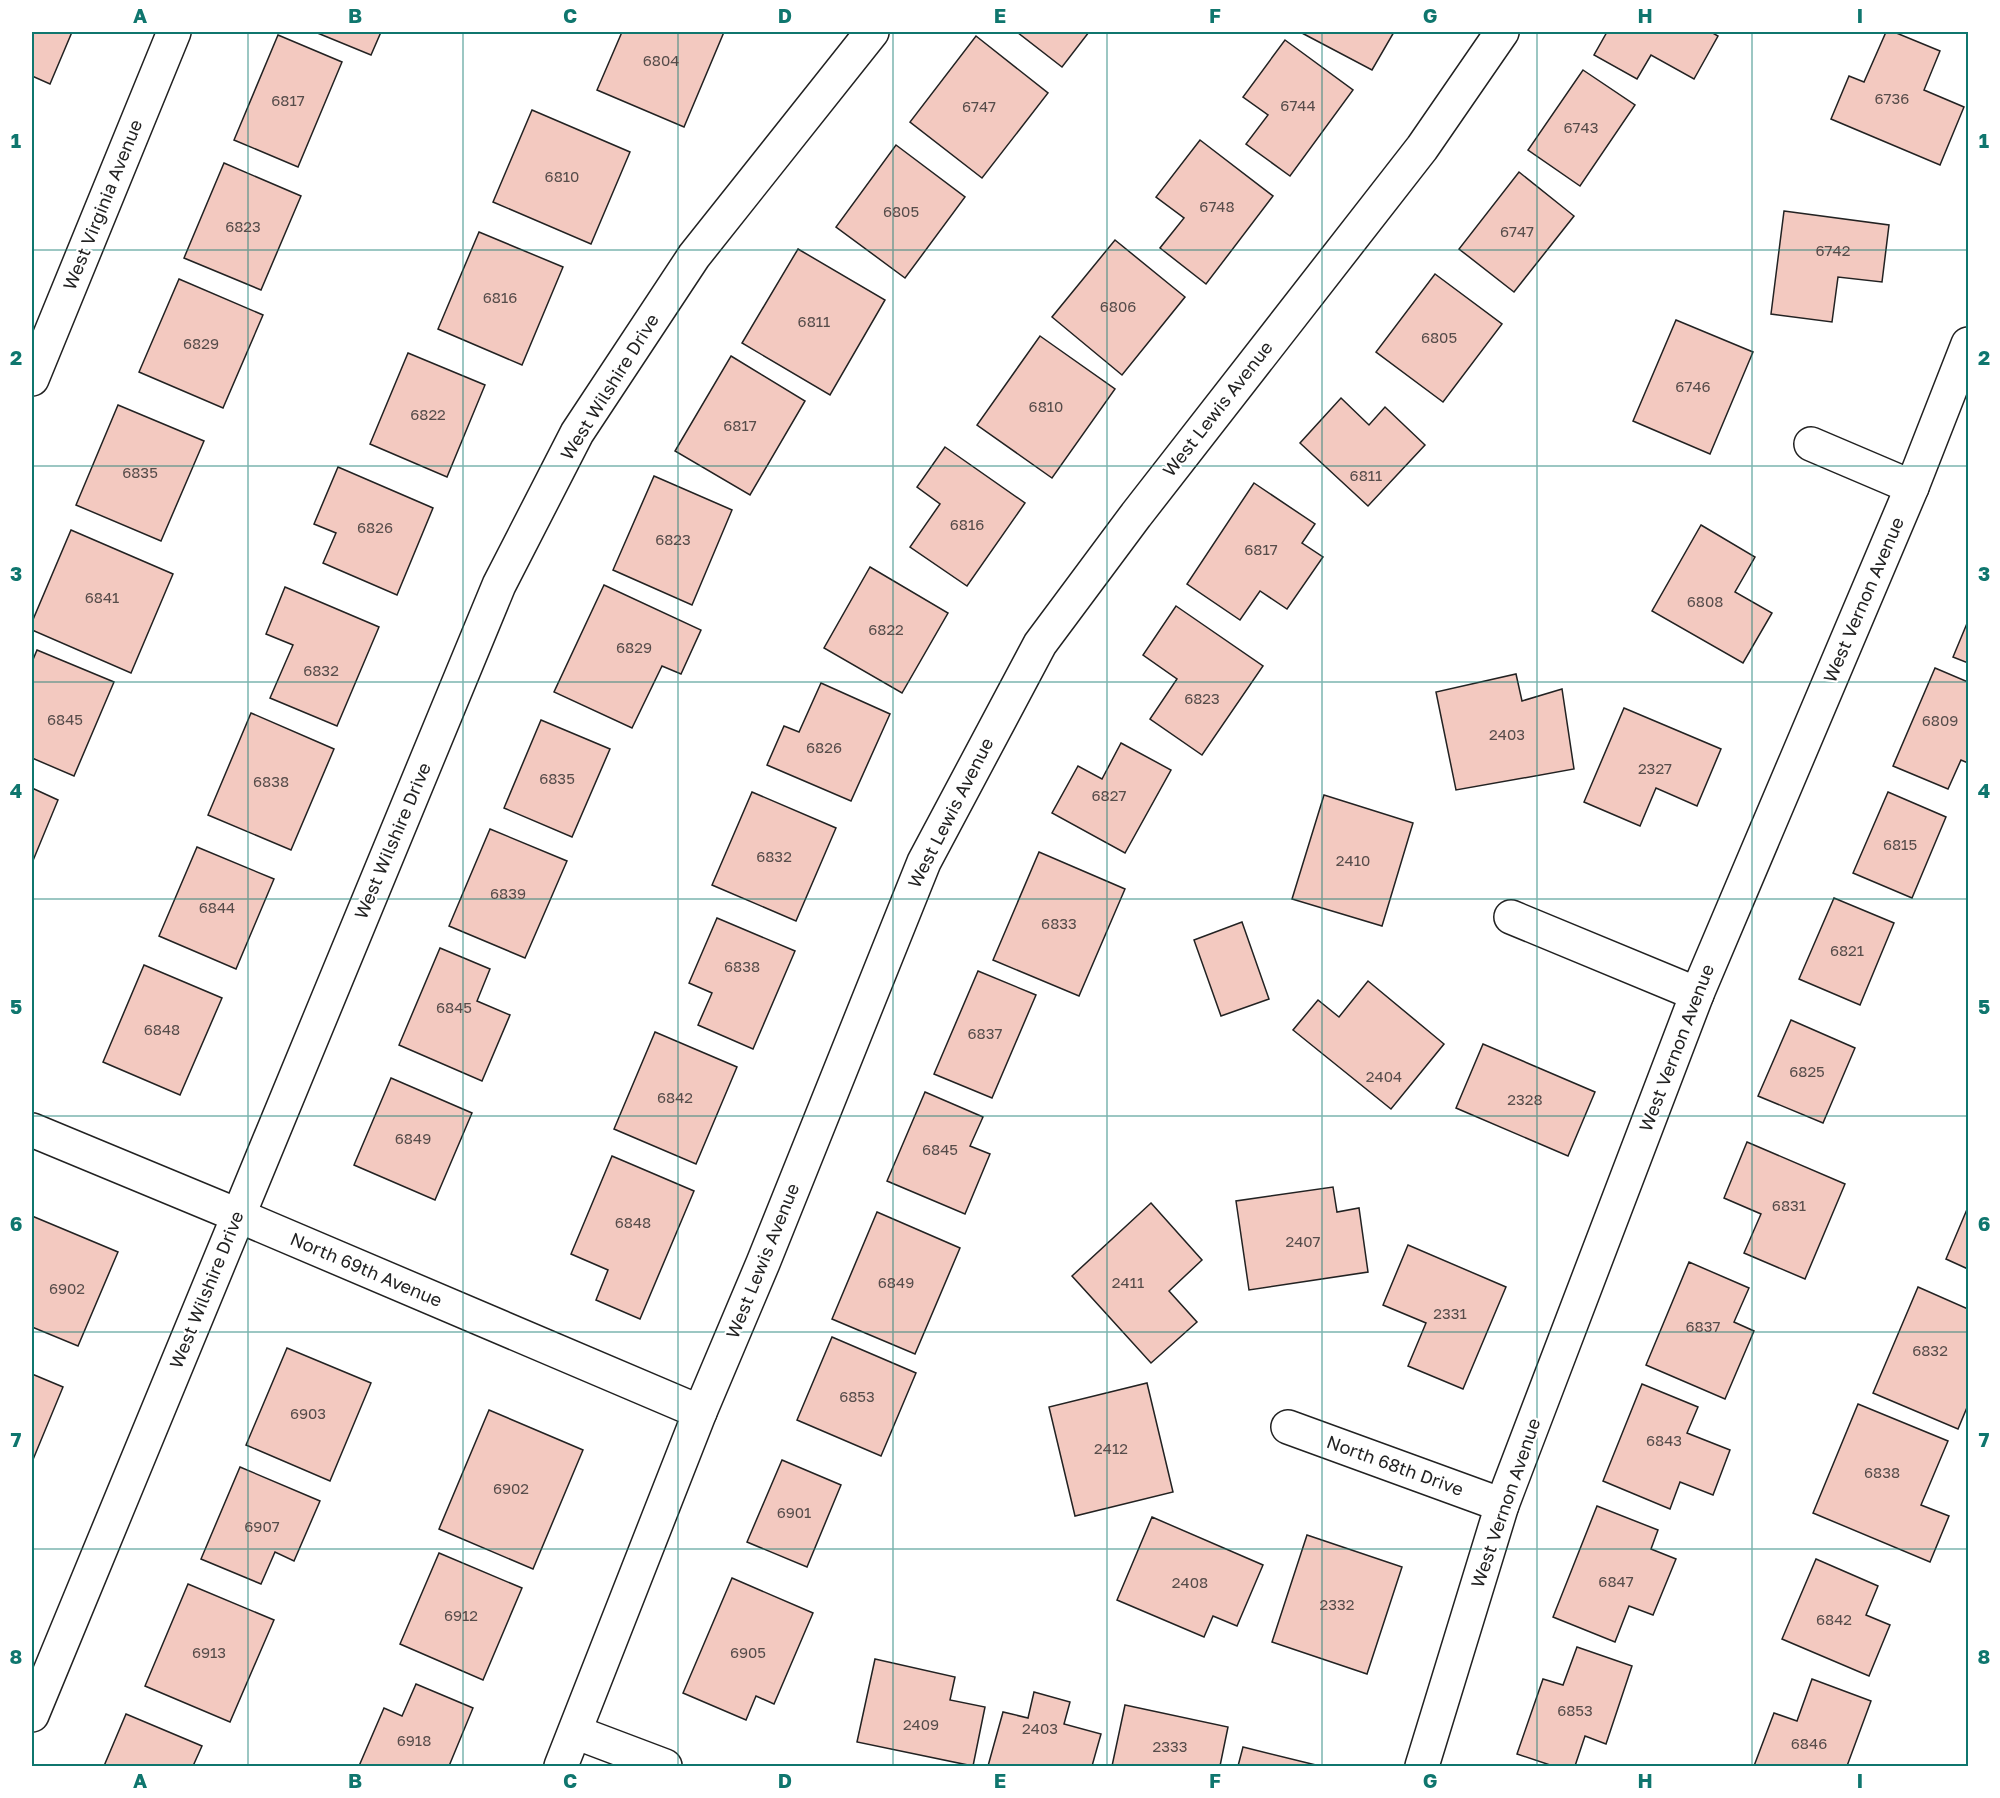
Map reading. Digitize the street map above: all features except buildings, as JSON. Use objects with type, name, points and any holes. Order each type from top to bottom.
[{"type":"street","name":"West Virginia Avenue","points":[[32,379],[174,32]]},
{"type":"street","name":"West Wilshire Drive","points":[[32,1715],[499,585],[577,433],[694,256],[872,32]]},
{"type":"street","name":"West Lewis Avenue","points":[[561,1767],[700,1412],[763,1263],[924,862],[1040,644],[1136,515],[1422,148],[1502,32]]},
{"type":"street","name":"West Vernon Avenue","points":[[1422,1767],[1503,1505],[1697,994],[1912,487],[1968,344]]},
{"type":"street","points":[[1811,444],[1912,487]]},
{"type":"street","points":[[1511,918],[1697,994]]},
{"type":"street","name":"North 69th Avenue","points":[[32,1130],[700,1412]]},
{"type":"street","name":"North 68th Drive","points":[[1288,1427],[1503,1505]]},
{"type":"street","points":[[575,1732],[665,1767]]}]
